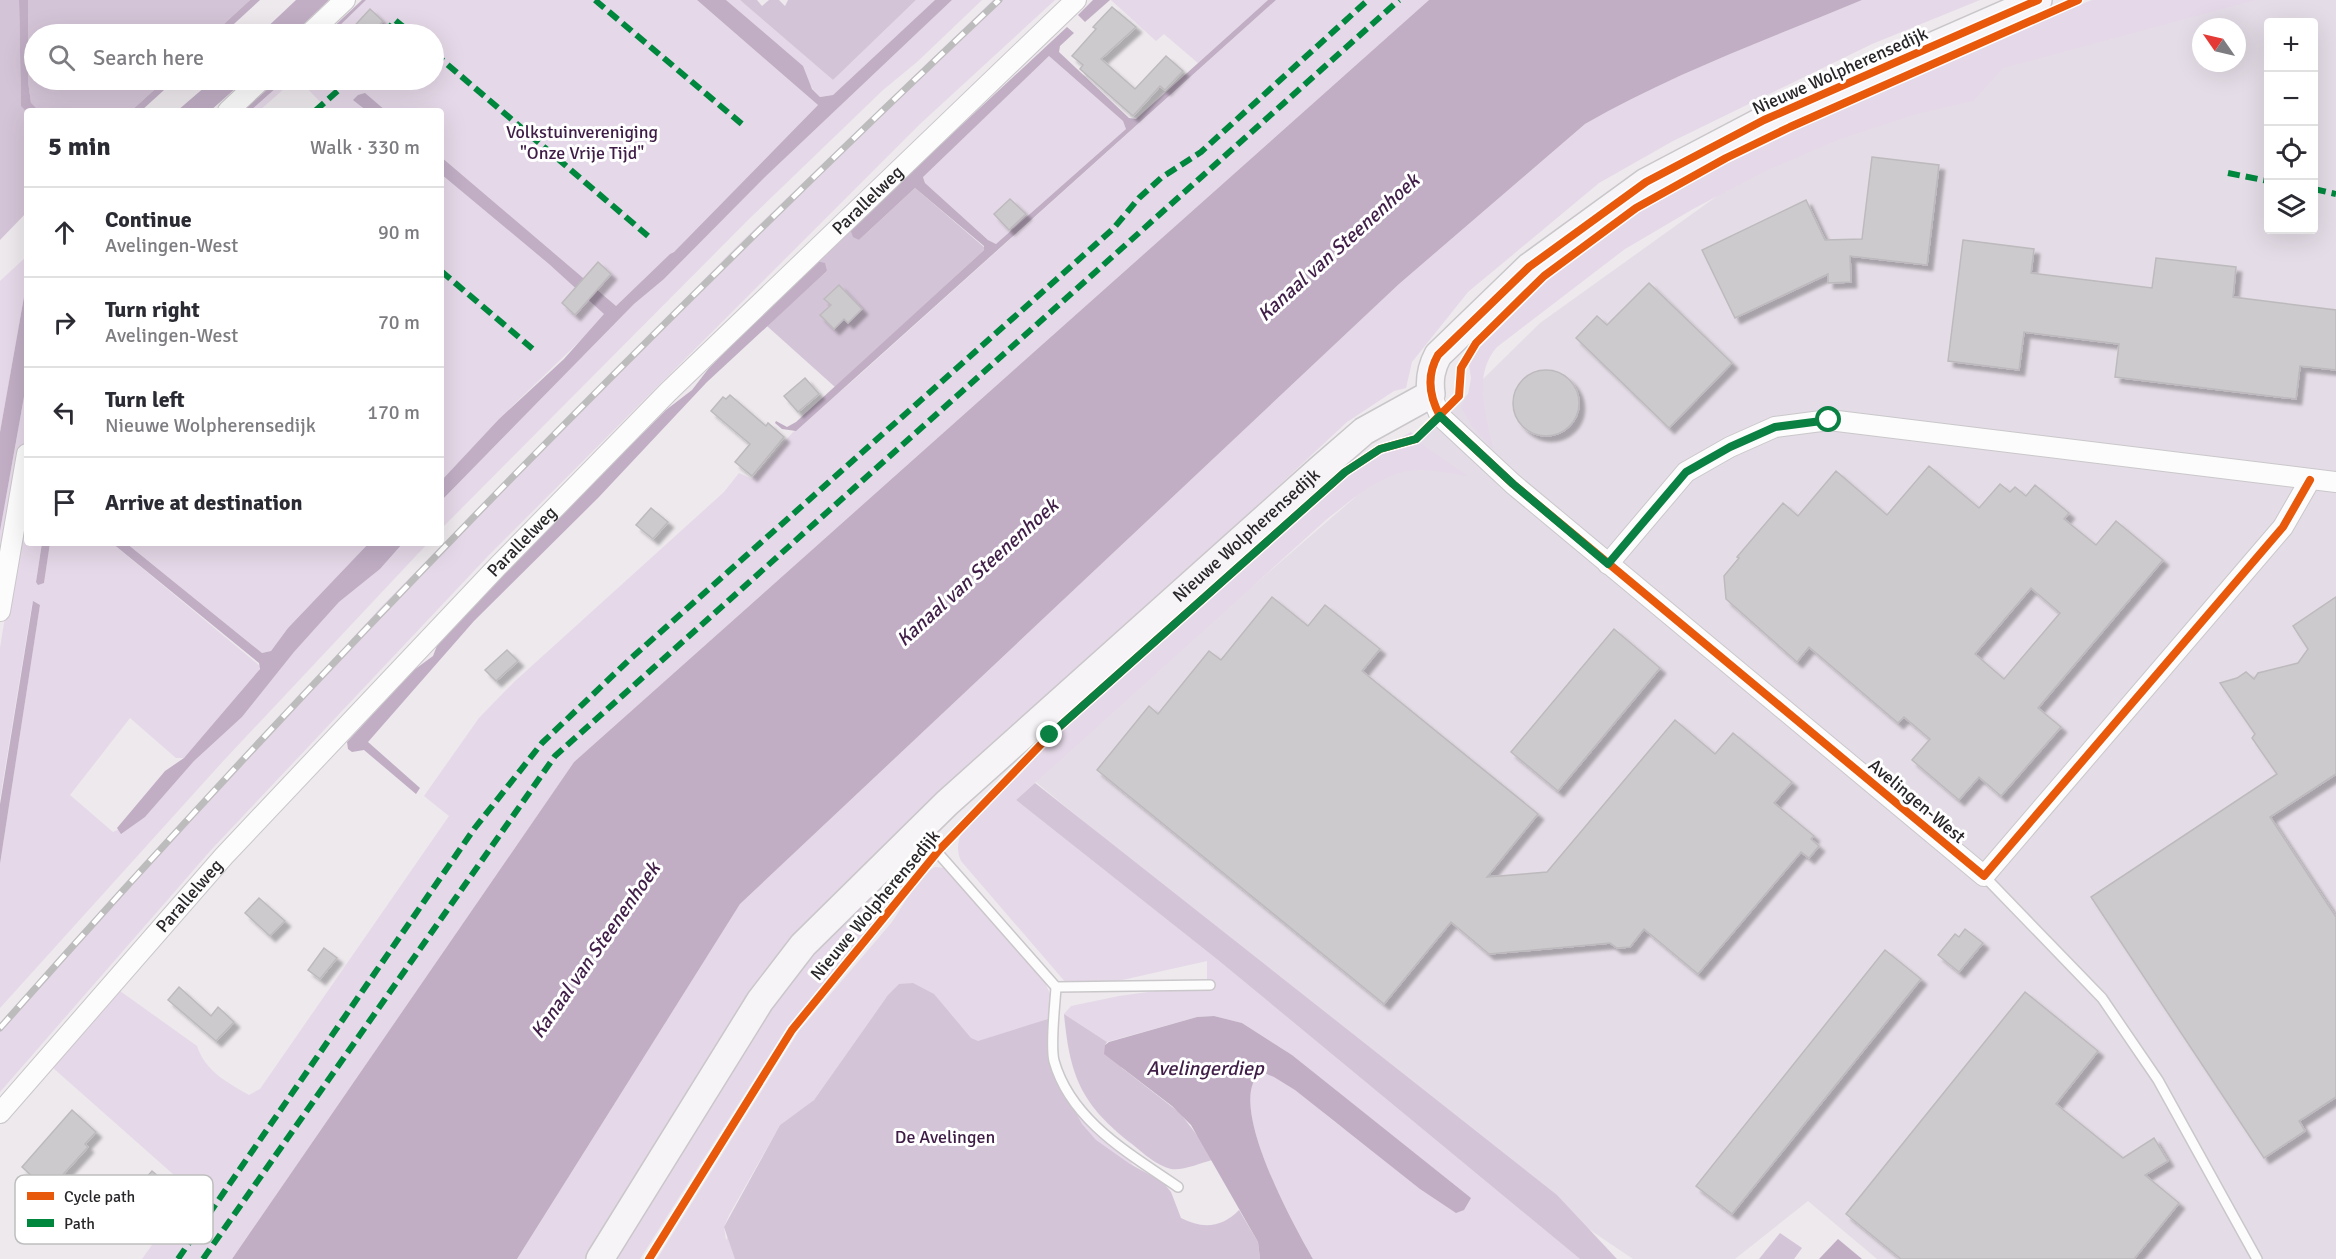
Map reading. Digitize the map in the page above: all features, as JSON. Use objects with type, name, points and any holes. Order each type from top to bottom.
[{"type":"street","points":[[320,24],[345,0]]},
{"type":"street","name":"Parallelweg","points":[[0,1113],[232,848],[497,567],[668,392],[1076,0]]},
{"type":"street","name":"Nieuwe Wolpherensedijk","points":[[600,1259],[760,1001],[803,945],[917,831],[1364,431],[1436,405],[1432,364],[1452,339],[1529,267],[1646,182],[1764,120],[2038,0]]},
{"type":"street","points":[[231,108],[250,90]]},
{"type":"street","name":"Avelingen-West","points":[[1436,405],[1513,484],[1984,876]]},
{"type":"street","points":[[1608,564],[1686,472],[1730,447],[1775,427],[1829,420],[2336,482]]},
{"type":"street","points":[[0,611],[24,471]]},
{"type":"street","points":[[1984,876],[2283,527],[2310,480]]},
{"type":"lane","points":[[917,831],[939,850],[938,853],[1056,987],[1054,1059],[1074,1106],[1121,1148],[1178,1187]]},
{"type":"lane","points":[[1984,876],[2102,998],[2158,1080],[2257,1259]]},
{"type":"lane","points":[[1056,987],[1210,985]]},
{"type":"shaded area","points":[[2117,0],[2336,0],[2336,1259],[1877,1259],[1808,1201],[1735,1259],[1633,1259],[1522,1184],[1031,778],[1419,442],[1540,323],[1773,156]]},
{"type":"green space","points":[[0,0],[19,0],[21,101],[25,108],[24,215],[0,240]]},
{"type":"green space","points":[[28,0],[250,0],[224,24],[28,24]]},
{"type":"green space","name":"Volkstuinvereniging \"Onze Vrije Tijd\"","points":[[366,0],[697,0],[818,105],[674,252],[499,419],[444,478],[444,108],[326,108],[309,90],[444,90],[444,24],[341,24]]},
{"type":"green space","points":[[726,0],[740,0],[833,80],[916,0],[935,0],[833,95],[820,97],[765,35]]},
{"type":"green space","points":[[740,0],[757,0],[762,6],[769,0],[779,0],[785,6],[788,0],[916,0],[833,80]]},
{"type":"green space","points":[[952,0],[982,0],[917,62],[883,90],[749,219],[444,526],[444,498],[634,304],[664,279],[765,177]]},
{"type":"green space","points":[[993,0],[1055,0],[920,124],[488,556],[211,850],[0,1092],[0,1028],[380,608],[441,546],[444,546],[444,543],[736,247]]},
{"type":"green space","points":[[1111,0],[1268,0],[1198,63],[1164,34],[1156,41]]},
{"type":"green space","points":[[1276,0],[1429,0],[574,762],[232,1259],[142,1259],[153,1244],[213,1244],[213,1175],[174,1175],[52,1067],[120,991],[197,1046],[206,1063],[225,1081],[249,1095],[260,1089],[449,816],[424,796],[479,718],[514,682],[724,492],[739,473],[752,479],[793,432]]},
{"type":"green space","points":[[1862,0],[1980,0],[1872,44],[1673,141],[1599,183],[1468,292],[1412,362],[1406,388],[1394,391],[1347,422],[855,880],[588,1259],[517,1259],[740,904],[1399,284],[1585,124],[1686,73]]},
{"type":"green space","points":[[2092,0],[2255,0],[2003,68],[1973,101],[1916,114],[1840,139],[1765,171],[1693,209],[1625,249],[1497,347],[1489,358],[1483,383],[1485,410],[1493,449],[1472,426],[1461,407],[1468,395],[1471,378],[1468,359],[1492,323],[1638,205],[1720,160],[1961,53]]},
{"type":"green space","points":[[1049,56],[1123,121],[1126,129],[996,244],[988,240],[925,183],[923,176]]},
{"type":"green space","points":[[29,90],[154,90],[134,108],[36,108],[31,104]]},
{"type":"green space","points":[[274,90],[283,90],[262,108],[253,108]]},
{"type":"green space","points":[[915,188],[984,247],[984,250],[835,387],[767,326],[827,271],[817,261],[850,229],[859,240]]},
{"type":"green space","points":[[24,259],[24,297],[0,432],[0,281]]},
{"type":"green space","points":[[24,397],[24,447],[0,582],[0,531]]},
{"type":"green space","points":[[1411,432],[1427,448],[1468,476],[1422,470],[1408,471],[1395,474],[1359,494],[1327,519],[1016,800],[1218,960],[1580,1259],[1313,1259],[1279,1194],[1256,1135],[1251,1108],[1252,1086],[1262,1072],[1286,1083],[1338,1125],[1391,1156],[1463,1193],[1292,1055],[1242,1023],[1214,1016],[1197,1017],[1107,1042],[1064,1014],[1071,1006],[1119,996],[1207,984],[1207,961],[1073,991],[961,861],[959,855],[959,840],[967,819],[1299,513],[1364,461]]},
{"type":"green space","points":[[24,500],[24,546],[42,546],[36,582],[44,583],[50,546],[116,546],[260,666],[258,674],[184,758],[176,758],[130,718],[70,795],[113,832],[145,817],[194,761],[242,717],[294,652],[339,602],[380,569],[400,546],[425,546],[225,759],[0,1008],[0,864],[40,605],[33,602],[32,604],[0,799],[0,648]]},
{"type":"green space","points":[[130,546],[366,546],[288,628],[271,651],[262,653]]},
{"type":"green space","points":[[1035,783],[1557,1195],[1617,1259],[1580,1259],[1218,960],[1016,800]]},
{"type":"green space","points":[[922,847],[930,853],[787,1027],[640,1259],[607,1259],[788,976]]},
{"type":"green space","name":"De Avelingen","points":[[935,867],[945,868],[958,876],[1042,975],[1052,999],[1051,1018],[1013,1031],[1217,1259],[657,1259],[799,1031],[892,922],[922,875]],"holes":[[[888,995],[726,1240],[724,1227],[729,1215],[780,1125],[814,1100]]]},
{"type":"green space","name":"De Avelingen","points":[[913,983],[934,994],[971,1038],[978,1041],[1051,1018],[1064,1091],[1082,1124],[1096,1140],[1130,1164],[1163,1182],[1171,1192],[1181,1218],[1197,1224],[1212,1225],[1226,1220],[1239,1210],[1258,1242],[1260,1259],[735,1259],[724,1227],[780,1125],[814,1100],[888,995],[899,984]]},
{"type":"green space","points":[[1064,1014],[1107,1042],[1105,1045],[1122,1068],[1180,1113],[1203,1143],[1212,1160],[1180,1169],[1171,1169],[1155,1162],[1115,1130],[1090,1103],[1081,1088],[1070,1056]]},
{"type":"green space","points":[[1780,1233],[1802,1248],[1794,1259],[1759,1259]]},
{"type":"water","points":[[19,0],[28,0],[28,24],[24,24],[24,90],[29,90],[31,103],[36,108],[24,109],[21,106]]},
{"type":"water","points":[[250,0],[260,0],[234,24],[224,24]]},
{"type":"water","points":[[296,0],[329,0],[304,24],[271,24]]},
{"type":"water","points":[[362,0],[366,0],[341,24],[337,24]]},
{"type":"water","points":[[697,0],[726,0],[803,66],[812,89],[820,97],[833,95],[935,0],[952,0],[765,177],[664,279],[634,304],[444,498],[444,478],[499,419],[564,359],[604,314],[549,264],[444,176],[444,160],[616,306],[674,252],[818,105]]},
{"type":"water","points":[[1093,0],[1110,0],[1085,22],[1078,15]]},
{"type":"water","points":[[1268,0],[1276,0],[796,431],[782,429],[775,423],[776,421],[787,427],[796,422],[984,250],[984,246],[915,188],[859,240],[853,237],[850,229],[1067,27],[1074,33],[1060,46],[1059,52],[1129,118],[1136,119]],"holes":[[[1049,56],[1123,121],[1126,129],[996,244],[988,240],[925,183],[923,177]]]},
{"type":"water","name":"Kanaal van Steenenhoek","points":[[1429,0],[1862,0],[1686,73],[1585,124],[1399,284],[740,904],[517,1259],[232,1259],[574,762]]},
{"type":"water","points":[[154,90],[164,90],[144,108],[134,108]]},
{"type":"water","points":[[201,90],[234,90],[213,108],[180,108]]},
{"type":"water","points":[[267,90],[274,90],[253,108],[246,108]]},
{"type":"water","points":[[365,93],[382,108],[363,108],[353,100]]},
{"type":"water","points":[[817,261],[825,263],[827,271],[707,382],[598,498],[474,621],[368,742],[420,788],[416,794],[364,750],[352,752],[348,749],[347,742],[414,670],[433,656],[438,643],[498,579],[666,410],[692,390],[709,368]]},
{"type":"water","points":[[24,297],[24,397],[0,531],[0,432]]},
{"type":"water","points":[[42,546],[50,546],[44,583],[38,585],[36,582]]},
{"type":"water","points":[[116,546],[130,546],[262,653],[271,651],[288,628],[366,546],[400,546],[380,569],[339,602],[294,652],[242,717],[194,761],[145,817],[121,834],[117,828],[165,771],[184,758],[260,669],[259,663]]},
{"type":"water","points":[[33,601],[40,605],[0,864],[0,804]]},
{"type":"water","name":"Avelingerdiep","points":[[1214,1016],[1242,1023],[1292,1055],[1471,1198],[1464,1210],[1456,1213],[1420,1189],[1295,1090],[1262,1072],[1252,1086],[1251,1108],[1256,1135],[1279,1194],[1313,1259],[1260,1259],[1258,1242],[1191,1125],[1172,1106],[1104,1054],[1105,1045],[1109,1042],[1197,1017]]},
{"type":"water","points":[[1838,1239],[1862,1259],[1819,1259]]},
{"type":"building","points":[[1112,7],[1136,27],[1101,59],[1135,89],[1166,56],[1183,71],[1165,90],[1160,86],[1133,116],[1080,69],[1083,65],[1072,56],[1096,29],[1093,27]]},
{"type":"building","points":[[370,9],[383,21],[380,24],[356,24]]},
{"type":"building","points":[[1872,157],[1939,165],[1927,265],[1850,256],[1851,282],[1828,283],[1828,274],[1735,318],[1702,250],[1806,200],[1825,240],[1862,239]]},
{"type":"building","points":[[1010,199],[1026,214],[1009,230],[994,214]]},
{"type":"building","points":[[1963,240],[2034,249],[2031,273],[2152,288],[2156,258],[2236,267],[2233,297],[2336,310],[2336,370],[2300,366],[2296,399],[2115,377],[2119,344],[2024,332],[2019,370],[1948,361]]},
{"type":"building","points":[[598,262],[611,274],[575,315],[562,303]]},
{"type":"building","points":[[1649,283],[1732,363],[1669,428],[1576,338],[1597,316],[1607,325]]},
{"type":"building","points":[[839,285],[862,309],[848,323],[844,319],[834,329],[820,315],[831,305],[824,299]]},
{"type":"building","points":[[1546,370],[1559,373],[1569,380],[1576,390],[1579,403],[1576,416],[1569,426],[1559,433],[1546,436],[1533,433],[1523,426],[1516,416],[1513,403],[1516,390],[1523,380],[1533,373]]},
{"type":"building","points":[[805,378],[819,394],[798,412],[784,396]]},
{"type":"building","points":[[730,395],[766,426],[768,423],[784,437],[752,476],[735,462],[750,444],[711,411],[723,397],[726,399]]},
{"type":"building","points":[[1929,466],[1979,508],[2000,484],[2010,492],[2015,487],[2026,496],[2035,485],[2069,513],[2064,519],[2096,545],[2116,521],[2163,560],[2038,708],[2061,727],[2001,796],[1979,777],[1959,800],[1912,760],[1930,739],[1904,717],[1898,723],[1809,647],[1797,662],[1726,599],[1724,576],[1739,558],[1737,557],[1783,503],[1798,516],[1836,471],[1887,515]],"holes":[[[2031,588],[2060,613],[2004,679],[1975,654]]]},
{"type":"building","points":[[651,508],[668,522],[653,539],[636,525]]},
{"type":"building","points":[[1272,597],[1308,626],[1325,605],[1380,649],[1362,671],[1538,814],[1487,877],[1547,872],[1675,720],[1715,754],[1733,733],[1792,782],[1774,803],[1814,836],[1811,839],[1819,846],[1809,858],[1801,852],[1698,974],[1644,929],[1630,947],[1617,948],[1610,943],[1489,954],[1451,922],[1384,1004],[1097,770],[1149,706],[1158,714],[1209,651],[1221,660]]},
{"type":"building","points":[[2336,597],[2336,774],[2270,817],[2336,917],[2336,1097],[2299,1121],[2305,1131],[2264,1158],[2091,897],[2277,774],[2252,738],[2255,734],[2220,683],[2237,678],[2246,672],[2254,679],[2258,673],[2298,663],[2308,649],[2293,626]]},
{"type":"building","points":[[1614,629],[1660,668],[1558,791],[1511,752]]},
{"type":"building","points":[[507,650],[518,661],[496,681],[485,670]]},
{"type":"building","points":[[259,898],[285,921],[270,936],[245,913]]},
{"type":"building","points":[[1965,929],[1983,943],[1959,972],[1938,955],[1955,934],[1959,937]]},
{"type":"building","points":[[324,948],[337,958],[320,979],[308,970]]},
{"type":"building","points":[[1885,950],[1921,979],[1732,1214],[1696,1186]]},
{"type":"building","points":[[179,987],[211,1016],[218,1007],[234,1022],[216,1041],[168,1000]]},
{"type":"building","points":[[2025,992],[2098,1051],[2056,1104],[2123,1158],[2154,1138],[2168,1161],[2145,1175],[2179,1203],[2134,1259],[1901,1259],[1846,1214]]},
{"type":"building","points":[[72,1110],[96,1132],[85,1144],[88,1147],[63,1175],[31,1175],[22,1167]]},
{"type":"railway","points":[[0,1028],[241,762],[488,502],[741,249],[999,0]]},
{"type":"marked path","points":[[595,0],[743,125]]},
{"type":"marked path","points":[[213,1208],[474,829],[542,743],[628,661],[1113,229],[1139,198],[1161,178],[1201,152],[1368,0]]},
{"type":"marked path","points":[[203,1259],[555,756],[1399,0]]},
{"type":"marked path","points":[[392,24],[395,20],[400,24]]},
{"type":"marked path","points":[[444,62],[648,236]]},
{"type":"marked path","points":[[318,108],[339,90]]},
{"type":"marked path","points":[[2228,173],[2264,180]]},
{"type":"marked path","points":[[2318,190],[2336,194]]},
{"type":"marked path","points":[[444,274],[534,350]]},
{"type":"marked path","points":[[178,1259],[188,1244]]},
{"type":"cycle path","points":[[2038,0],[1764,120],[1646,182],[1529,267],[1438,355],[1430,378],[1430,386],[1433,401],[1440,416],[1513,484],[1984,876],[2283,527],[2310,480]]},
{"type":"cycle path","points":[[649,1259],[792,1030],[939,850],[1050,735],[1345,472],[1380,449],[1416,439],[1459,396],[1461,368],[1476,343],[1544,276],[1636,208],[1726,158],[1790,127],[2078,0]]},
{"type":"route","points":[[1050,735],[1345,472],[1366,456],[1380,449],[1416,439],[1440,416],[1513,484],[1608,564],[1686,472],[1730,447],[1775,427],[1829,420]]}]
